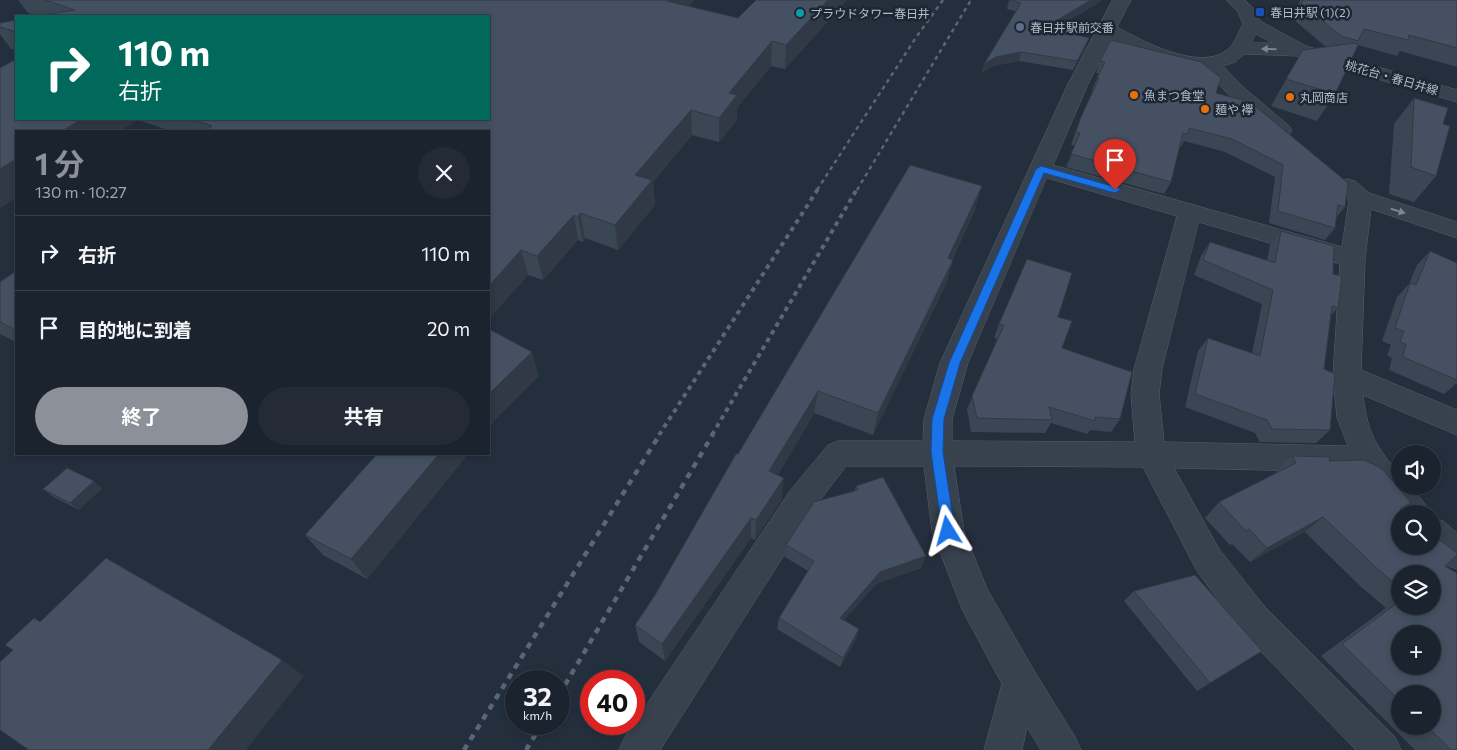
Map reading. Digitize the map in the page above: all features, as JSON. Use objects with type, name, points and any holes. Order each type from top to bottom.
[{"type":"street","points":[[1062,750],[1020,682],[974,598],[948,531],[937,452],[938,419],[954,363],[1078,84],[1122,0]]},
{"type":"street","points":[[1235,0],[1246,10],[1252,24],[1299,50]]},
{"type":"street","points":[[1107,29],[1137,46],[1185,61],[1210,63],[1228,58],[1240,48],[1252,24]]},
{"type":"street","points":[[1240,48],[1299,50]]},
{"type":"street","name":"桃花台・春日井線","points":[[1299,50],[1457,96]]},
{"type":"street","points":[[1210,63],[1234,89],[1294,140]]},
{"type":"street","points":[[1041,169],[1353,259]]},
{"type":"street","points":[[1331,173],[1361,198],[1457,230]]},
{"type":"street","points":[[1361,198],[1353,259],[1347,376],[1351,417],[1368,459],[1406,505]]},
{"type":"street","points":[[1190,212],[1148,369],[1145,394],[1151,454],[1208,560],[1253,619],[1382,750]]},
{"type":"street","points":[[1347,376],[1457,424]]},
{"type":"street","points":[[638,750],[801,501],[838,454],[937,452],[1151,454],[1368,459]]},
{"type":"street","points":[[1441,539],[1457,554]]},
{"type":"street","points":[[1003,750],[1020,682]]},
{"type":"building","points":[[45,0],[668,0],[738,18],[756,0],[828,0],[786,45],[772,41],[729,93],[737,95],[719,118],[691,110],[635,175],[652,180],[615,225],[580,213],[578,217],[574,215],[537,256],[521,250],[490,285],[490,130],[206,130],[212,126],[194,120],[490,120],[490,15],[44,15],[75,10]]},
{"type":"building","points":[[1009,0],[1091,0],[1046,27],[1089,38],[1077,61],[1021,52],[996,57],[984,64],[1021,3]]},
{"type":"building","points":[[1303,0],[1457,0],[1457,48],[1409,35],[1408,40],[1364,29],[1358,41],[1341,36],[1301,3]]},
{"type":"building","points":[[15,20],[15,32],[0,27],[0,23]]},
{"type":"building","points":[[1111,40],[1201,62],[1221,78],[1216,93],[1246,101],[1255,106],[1348,183],[1345,207],[1338,205],[1335,228],[1278,211],[1283,165],[1232,139],[1189,128],[1188,134],[1183,133],[1171,182],[1071,154],[1080,133],[1076,132],[1081,117],[1105,62],[1100,61]]},
{"type":"building","points":[[1354,43],[1358,45],[1335,94],[1286,79],[1303,50]]},
{"type":"building","points":[[15,60],[15,120],[80,120],[64,130],[15,130],[15,160],[0,169],[0,68]]},
{"type":"building","points":[[1414,98],[1448,108],[1443,124],[1450,126],[1436,176],[1411,167]]},
{"type":"building","points":[[910,165],[982,186],[948,258],[953,260],[878,413],[818,391],[769,471],[784,478],[756,520],[751,518],[662,644],[635,625],[655,595],[736,454],[738,454]]},
{"type":"building","points":[[1281,231],[1334,246],[1333,274],[1342,276],[1338,308],[1332,306],[1324,369],[1335,374],[1330,430],[1272,429],[1267,420],[1195,394],[1208,338],[1260,356],[1273,290],[1203,260],[1210,242],[1275,263]]},
{"type":"building","points":[[1430,251],[1457,263],[1457,380],[1403,357],[1406,344],[1400,342],[1404,331],[1395,328],[1410,283],[1416,285]]},
{"type":"building","points":[[1027,259],[1072,273],[1058,317],[1072,321],[1062,348],[1132,372],[1120,419],[1095,417],[1095,421],[1049,407],[1052,420],[977,418],[972,396],[1004,325],[999,324]]},
{"type":"building","points":[[15,272],[15,330],[0,322],[0,282]]},
{"type":"building","points":[[490,330],[532,352],[490,393]]},
{"type":"building","points":[[376,455],[438,455],[351,559],[305,535]]},
{"type":"building","points":[[1292,456],[1330,457],[1329,461],[1364,460],[1384,471],[1391,479],[1391,495],[1404,495],[1411,503],[1407,505],[1391,505],[1391,555],[1441,555],[1441,541],[1457,553],[1445,566],[1457,573],[1457,750],[1451,750],[1436,735],[1441,735],[1441,685],[1391,685],[1391,692],[1342,644],[1391,608],[1391,615],[1441,615],[1441,565],[1391,565],[1391,580],[1323,517],[1267,548],[1249,529],[1246,531],[1219,502],[1296,463]]},
{"type":"building","points":[[67,468],[94,481],[70,503],[43,489]]},
{"type":"building","points":[[883,477],[926,556],[880,572],[840,618],[859,629],[843,658],[779,618],[814,561],[786,545],[814,502],[858,490],[856,486]]},
{"type":"building","points":[[106,558],[282,660],[208,750],[29,750],[0,730],[0,662],[13,650],[5,645],[34,618],[40,622]]},
{"type":"building","points":[[1195,575],[1262,651],[1210,683],[1134,591]]},
{"type":"railway","points":[[817,190],[917,36],[943,0]]},
{"type":"railway","points":[[857,190],[971,0]]},
{"type":"railway","points":[[659,435],[818,189]]},
{"type":"railway","points":[[712,435],[857,189]]},
{"type":"railway","points":[[464,750],[660,434]]},
{"type":"railway","points":[[570,676],[713,434]]},
{"type":"railway","points":[[526,750],[535,735]]},
{"type":"place","name":"春日井駅 (1)(2)","points":[[1260,12]]},
{"type":"place","name":"プラウドタワー春日井","points":[[800,13]]},
{"type":"place","name":"春日井駅前交番","points":[[1020,27]]},
{"type":"place","name":"魚まつ食堂","points":[[1134,95]]},
{"type":"place","name":"丸岡商店","points":[[1290,97]]},
{"type":"place","name":"麺や 襷","points":[[1205,109]]},
{"type":"route","points":[[948,531],[937,452],[938,419],[954,363],[1041,169],[1115,190]]}]
